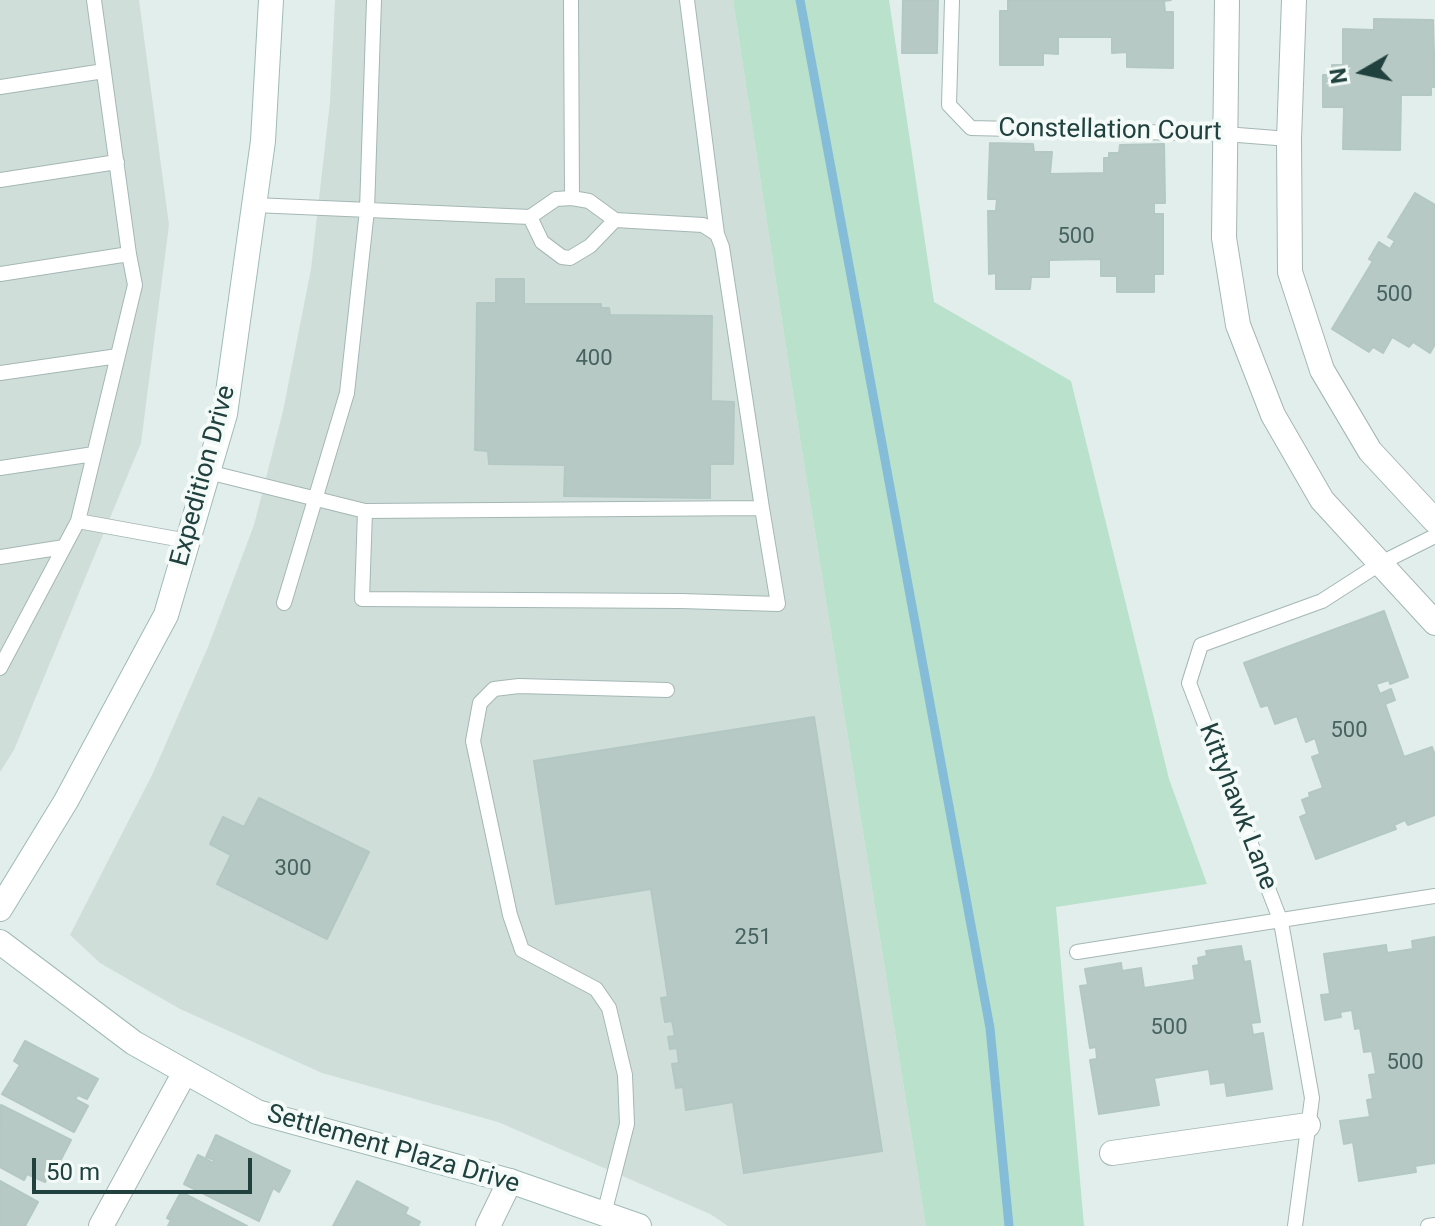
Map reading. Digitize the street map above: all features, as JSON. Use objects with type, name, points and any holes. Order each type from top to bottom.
[{"type":"street","name":"Expedition Drive","points":[[0,909],[66,801],[166,615],[225,414],[263,141],[271,0]]},
{"type":"street","points":[[1227,0],[1224,238],[1238,325],[1273,415],[1322,500],[1435,623]]},
{"type":"street","points":[[1294,0],[1289,139],[1290,272],[1322,370],[1370,451],[1435,521]]},
{"type":"street","name":"Settlement Plaza Drive","points":[[0,942],[134,1043],[257,1112],[510,1181],[639,1226]]},
{"type":"street","points":[[101,1226],[185,1072]]},
{"type":"street","points":[[1112,1153],[1308,1125]]},
{"type":"street","points":[[488,1226],[510,1181]]},
{"type":"lane","points":[[0,668],[4,655],[78,521],[135,285],[94,0]]},
{"type":"lane","points":[[284,603],[347,393],[367,210],[374,0]]},
{"type":"lane","points":[[571,0],[572,198]]},
{"type":"lane","points":[[365,511],[362,599],[665,600],[778,604],[722,247],[717,234],[687,0]]},
{"type":"lane","name":"Constellation Court","points":[[952,0],[949,105],[971,128],[1225,134],[1289,139]]},
{"type":"lane","points":[[0,87],[104,71]]},
{"type":"lane","points":[[0,180],[117,162]]},
{"type":"lane","points":[[254,205],[530,217],[556,199],[572,198],[589,201],[615,220],[703,225],[717,234]]},
{"type":"lane","points":[[530,217],[542,242],[562,257],[570,258],[590,246],[615,220]]},
{"type":"lane","points":[[0,274],[129,254]]},
{"type":"lane","points":[[0,373],[118,356]]},
{"type":"lane","points":[[0,468],[94,454]]},
{"type":"lane","points":[[208,472],[365,511],[762,508]]},
{"type":"lane","points":[[78,521],[188,541]]},
{"type":"lane","name":"Kittyhawk Lane","points":[[1295,1226],[1312,1098],[1281,922],[1189,683],[1201,645],[1322,601],[1381,563],[1435,536]]},
{"type":"lane","points":[[0,557],[64,547]]},
{"type":"lane","points":[[604,1214],[627,1124],[625,1075],[609,1008],[596,989],[522,950],[510,915],[473,741],[480,703],[494,689],[519,686],[667,690]]},
{"type":"lane","points":[[1077,952],[1435,896]]},
{"type":"lane","points":[[1428,1226],[1435,1225]]},
{"type":"shaded area","points":[[0,0],[139,0],[169,225],[141,443],[14,750],[0,772]]},
{"type":"shaded area","points":[[335,0],[733,0],[926,1226],[728,1226],[710,1214],[498,1122],[322,1073],[180,1009],[100,963],[70,935],[153,773],[208,647],[254,525],[283,411],[311,269],[330,102]]},
{"type":"green space","points":[[733,0],[889,0],[934,302],[1071,381],[1169,779],[1207,884],[1056,907],[1084,1226],[926,1226]]},
{"type":"building","points":[[903,0],[938,0],[937,53],[902,53]]},
{"type":"building","points":[[1008,0],[1171,0],[1164,1],[1165,12],[1173,12],[1173,68],[1127,67],[1127,52],[1112,53],[1112,37],[1058,37],[1058,54],[1043,53],[1043,65],[1000,65],[1000,11],[1008,11]]},
{"type":"building","points":[[1374,19],[1433,20],[1435,87],[1431,87],[1431,95],[1401,95],[1400,150],[1343,149],[1344,107],[1323,107],[1323,75],[1332,75],[1332,65],[1343,65],[1343,29],[1374,30]]},
{"type":"building","points":[[990,143],[1033,144],[1034,152],[1052,152],[1050,174],[1104,173],[1104,158],[1109,158],[1109,153],[1119,153],[1120,145],[1164,144],[1165,203],[1154,203],[1154,214],[1163,214],[1163,274],[1154,274],[1154,292],[1117,292],[1117,276],[1101,276],[1101,259],[1049,260],[1049,277],[1031,277],[1030,289],[996,289],[996,273],[989,274],[988,211],[996,211],[997,199],[988,199]]},
{"type":"building","points":[[1415,193],[1435,205],[1435,344],[1430,353],[1413,342],[1409,347],[1392,337],[1383,353],[1373,347],[1369,352],[1332,329],[1373,261],[1369,259],[1379,242],[1390,249],[1395,241],[1388,237]]},
{"type":"building","points":[[496,279],[524,279],[524,304],[601,304],[601,308],[609,308],[610,315],[712,316],[711,401],[734,402],[733,464],[710,464],[710,498],[564,496],[565,465],[489,464],[488,451],[475,450],[477,303],[496,303]]},
{"type":"building","points":[[1384,611],[1408,677],[1390,684],[1389,680],[1376,684],[1380,694],[1391,689],[1395,700],[1385,704],[1404,757],[1432,747],[1435,755],[1435,815],[1408,825],[1405,820],[1394,825],[1396,829],[1316,859],[1300,817],[1307,814],[1302,800],[1310,797],[1309,793],[1323,788],[1312,757],[1320,754],[1315,738],[1306,742],[1297,716],[1275,724],[1268,705],[1261,707],[1244,663]]},
{"type":"building","points":[[814,717],[882,1151],[744,1173],[733,1102],[686,1110],[683,1087],[676,1088],[672,1064],[679,1063],[677,1048],[670,1049],[668,1037],[675,1036],[672,1021],[665,1022],[661,998],[668,997],[651,889],[556,904],[534,761]]},
{"type":"building","points":[[259,798],[369,852],[327,939],[217,884],[231,855],[210,844],[223,817],[244,827]]},
{"type":"building","points":[[1435,937],[1435,1163],[1415,1166],[1416,1172],[1359,1181],[1353,1142],[1344,1144],[1340,1121],[1370,1117],[1367,1100],[1373,1099],[1369,1075],[1376,1074],[1372,1051],[1364,1052],[1360,1028],[1355,1029],[1352,1010],[1340,1012],[1341,1017],[1325,1020],[1321,995],[1330,994],[1324,954],[1386,945],[1387,953],[1413,949],[1412,941]]},
{"type":"building","points":[[1241,946],[1244,962],[1250,961],[1260,1022],[1251,1023],[1253,1035],[1263,1033],[1272,1089],[1227,1096],[1225,1082],[1211,1084],[1209,1069],[1154,1078],[1159,1105],[1099,1114],[1090,1060],[1097,1059],[1096,1047],[1090,1048],[1080,986],[1088,985],[1085,969],[1121,963],[1122,971],[1141,968],[1144,988],[1195,980],[1193,966],[1199,965],[1198,958],[1207,956],[1206,951]]},
{"type":"building","points":[[25,1041],[98,1079],[87,1099],[78,1095],[75,1099],[88,1106],[74,1132],[2,1094],[20,1065],[14,1061]]},
{"type":"building","points":[[1,1105],[71,1140],[56,1169],[52,1167],[45,1182],[27,1174],[24,1180],[0,1167]]},
{"type":"building","points":[[216,1135],[290,1171],[279,1192],[273,1188],[259,1221],[184,1184],[198,1155],[213,1163],[214,1160],[206,1157]]},
{"type":"building","points":[[0,1181],[38,1202],[25,1226],[0,1226]]},
{"type":"building","points":[[357,1181],[408,1208],[405,1214],[420,1222],[418,1226],[333,1226]]},
{"type":"building","points":[[181,1192],[247,1226],[168,1226],[171,1220],[167,1218]]},
{"type":"waterway","points":[[800,0],[990,1028],[1009,1226]]}]
